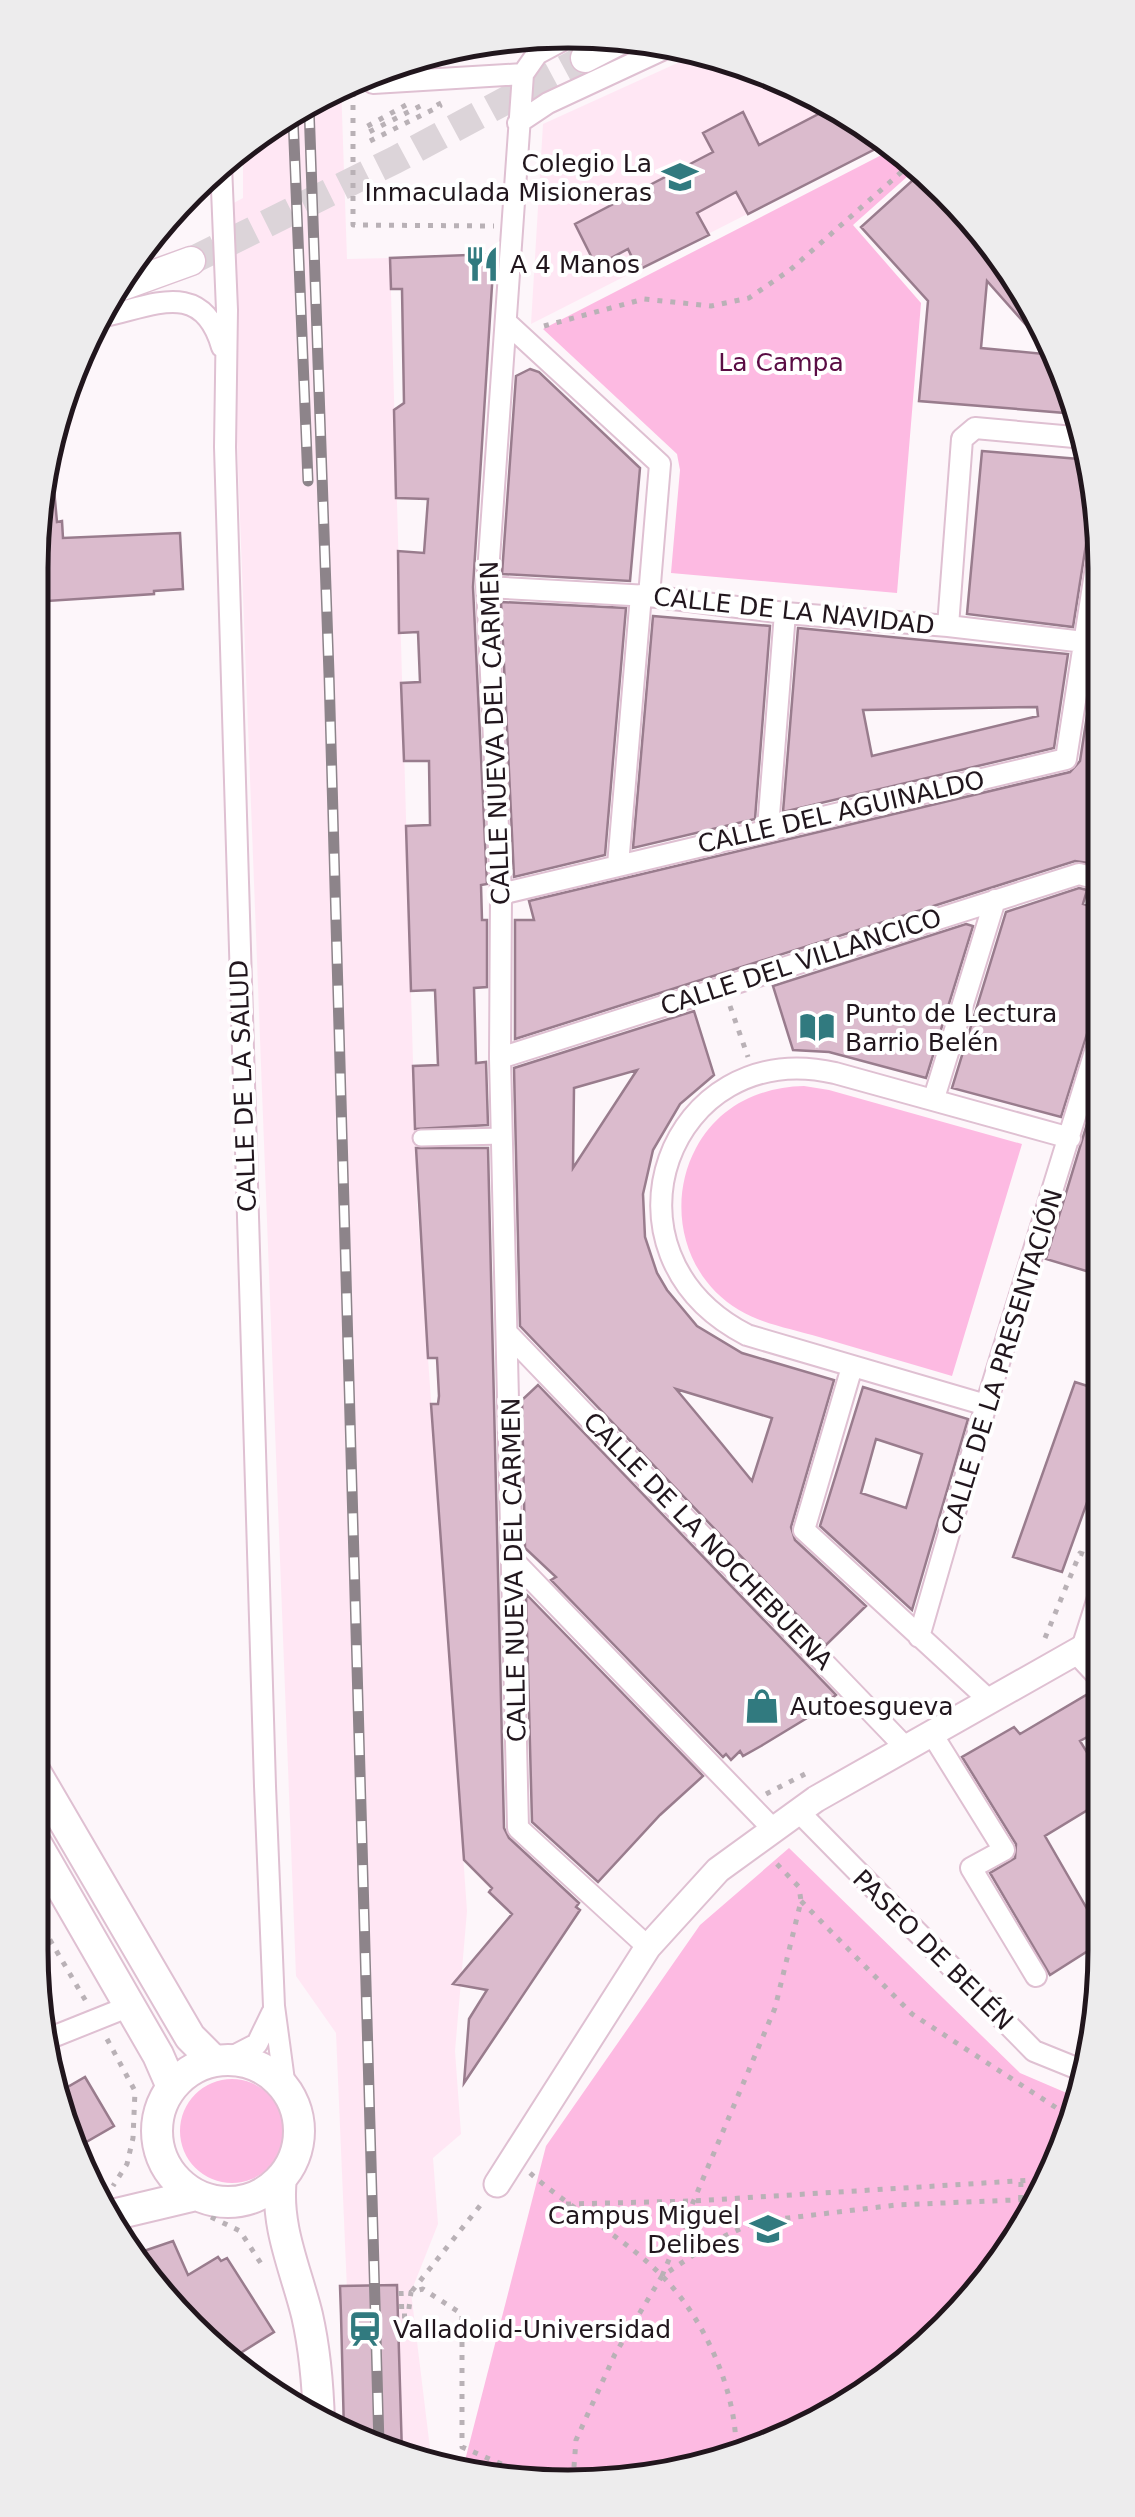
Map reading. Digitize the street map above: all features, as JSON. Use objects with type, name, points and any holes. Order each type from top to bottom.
[{"type":"main road","points":[[133,282],[191,262]]},
{"type":"main road","points":[[48,1794],[190,2037],[220,2061]]},
{"type":"main road","points":[[48,1864],[172,2087]]},
{"type":"main road","points":[[119,2212],[147,2175],[159,2146],[159,2115],[172,2087],[191,2070],[220,2061],[251,2063],[285,2088],[297,2113],[299,2141],[290,2167],[263,2193],[231,2202],[119,2213]]},
{"type":"main road","points":[[159,2146],[176,2180],[199,2205]]},
{"type":"main road","points":[[278,2267],[281,2178]]},
{"type":"main road","points":[[231,2202],[260,2224],[278,2267],[308,2319],[319,2406]]},
{"type":"street","name":"CALLE NUEVA DEL CARMEN","points":[[533,49],[523,74],[525,87],[518,123],[487,587],[501,894],[500,1058],[518,1828],[648,1948]]},
{"type":"street","points":[[518,123],[548,104],[652,55]]},
{"type":"street","points":[[386,80],[523,74]]},
{"type":"street","name":"CALLE DE LA SALUD","points":[[222,180],[227,310],[225,447],[248,1248],[274,2006],[285,2088]]},
{"type":"street","points":[[114,314],[161,301],[196,306],[212,322],[225,357]]},
{"type":"street","points":[[506,322],[660,464],[618,865]]},
{"type":"street","points":[[948,626],[962,439],[975,428],[1071,437]]},
{"type":"street","name":"CALLE DE LA NAVIDAD","points":[[487,587],[645,596],[1088,642]]},
{"type":"street","points":[[768,828],[786,613]]},
{"type":"street","name":"CALLE DEL AGUINALDO","points":[[501,894],[1066,759],[1088,664]]},
{"type":"street","name":"CALLE DEL VILLANCICO","points":[[500,1058],[995,900],[1080,874],[1088,876]]},
{"type":"street","points":[[934,1098],[995,900]]},
{"type":"street","points":[[986,1406],[747,1335],[722,1322],[682,1282],[668,1253],[661,1197],[665,1167],[695,1112],[722,1091],[754,1074],[809,1067],[1070,1138]]},
{"type":"street","name":"CALLE DE LA PRESENTACIÓN","points":[[919,1637],[1088,1077]]},
{"type":"street","points":[[421,1138],[503,1136]]},
{"type":"street","name":"CALLE DE LA NOCHEBUENA","points":[[509,1335],[906,1748]]},
{"type":"street","points":[[852,1367],[804,1530],[990,1700]]},
{"type":"street","points":[[514,1560],[768,1840]]},
{"type":"street","points":[[497,2184],[648,1948],[700,1887],[768,1840],[798,1811],[1087,1645]]},
{"type":"street","points":[[932,1734],[1004,1850],[971,1868],[1036,1976]]},
{"type":"street","name":"PASEO DE BELÉN","points":[[798,1811],[1034,2051],[1074,2067]]},
{"type":"street","points":[[55,2036],[130,2006]]},
{"type":"street","points":[[220,2061],[257,2044],[268,2028],[274,2006]]},
{"type":"path","points":[[370,141],[440,106],[436,98],[369,132],[366,127],[430,92]]},
{"type":"path","points":[[352,95],[354,225],[495,226]]},
{"type":"path","points":[[526,340],[539,327],[644,300],[711,306],[749,298],[790,270],[903,171]]},
{"type":"path","points":[[723,987],[754,1074]]},
{"type":"path","points":[[1032,1647],[1046,1638],[1080,1553]]},
{"type":"path","points":[[574,2470],[576,2440],[615,2354],[662,2276],[775,2008],[800,1901],[799,1887],[768,1840]]},
{"type":"path","points":[[800,1901],[912,2014],[1062,2111]]},
{"type":"path","points":[[48,1937],[135,2090],[127,2164],[113,2186],[118,2211]]},
{"type":"path","points":[[513,2158],[566,2204],[615,2236],[662,2276],[697,2324],[723,2374],[736,2442]]},
{"type":"path","points":[[566,2204],[1033,2180]]},
{"type":"path","points":[[1020,2206],[1021,2181]]},
{"type":"path","points":[[400,2291],[402,2316],[408,2316],[411,2292],[497,2184]]},
{"type":"path","points":[[662,2276],[716,2240],[756,2222],[896,2205],[1024,2198]]},
{"type":"path","points":[[199,2205],[240,2231],[278,2267]]},
{"type":"path","points":[[411,2292],[424,2289],[462,2314],[462,2447],[505,2465]]},
{"type":"shaded area","name":"Colegio La Inmaculada Misioneras","points":[[683,60],[735,75],[797,101],[875,149],[531,324],[543,124]]},
{"type":"shaded area","points":[[342,99],[347,259],[390,258],[417,1202],[467,1911],[455,2051],[461,2134],[433,2158],[438,2224],[411,2292],[430,2451],[348,2420],[347,2290],[336,2033],[296,1976],[228,206],[243,198],[243,162],[279,135]]},
{"type":"green space","name":"La Campa","points":[[884,155],[908,176],[853,225],[921,303],[897,593],[671,573],[680,470],[677,454],[543,329]]},
{"type":"green space","points":[[804,1086],[1022,1144],[952,1376],[748,1315],[720,1296],[693,1259],[685,1238],[682,1192],[696,1148],[716,1121],[741,1102],[771,1090]]},
{"type":"green space","name":"Campus Miguel Delibes","points":[[789,1848],[1020,2073],[1067,2093],[1048,2148],[1018,2210],[958,2292],[884,2362],[828,2400],[735,2442],[669,2460],[568,2470],[465,2460],[546,2146],[700,1925]]},
{"type":"green space","points":[[232,2079],[252,2083],[275,2102],[284,2131],[280,2151],[261,2174],[232,2183],[212,2179],[189,2160],[180,2131],[184,2111],[203,2088]]},
{"type":"building","points":[[743,112],[759,145],[820,113],[876,149],[748,214],[736,192],[697,213],[709,235],[638,270],[628,249],[596,266],[575,224],[713,152],[703,133]]},
{"type":"building","points":[[913,180],[980,251],[1028,327],[987,281],[981,348],[1041,354],[1064,413],[919,401],[928,301],[861,227]]},
{"type":"building","points":[[494,254],[473,587],[487,884],[481,885],[482,920],[487,920],[487,987],[474,988],[476,1063],[486,1062],[488,1125],[415,1129],[413,1066],[438,1065],[435,990],[411,991],[406,826],[430,825],[429,761],[404,761],[401,683],[420,682],[418,632],[399,633],[398,551],[424,553],[428,499],[396,498],[394,410],[404,403],[402,289],[391,289],[390,258]]},
{"type":"building","points":[[530,369],[539,372],[640,468],[630,581],[502,574],[516,376]]},
{"type":"building","points":[[982,451],[1076,459],[1086,541],[1073,627],[967,614]]},
{"type":"building","points":[[54,487],[57,522],[62,521],[63,538],[180,533],[183,589],[48,601]]},
{"type":"building","points":[[501,602],[626,608],[605,855],[514,877]]},
{"type":"building","points":[[653,616],[770,626],[755,819],[633,848]]},
{"type":"building","points":[[798,628],[1068,654],[1054,748],[783,812]],"holes":[[[1037,707],[1038,716],[872,756],[863,710]]]},
{"type":"building","points":[[1088,709],[1088,863],[1075,861],[515,1039],[515,920],[534,920],[529,901],[1070,772],[1080,761]]},
{"type":"building","points":[[1079,888],[1087,890],[1083,904],[1088,906],[1088,1031],[1061,1117],[952,1088],[1006,912]]},
{"type":"building","points":[[966,924],[973,926],[926,1078],[829,1052],[793,1050],[773,986]]},
{"type":"building","points":[[694,1011],[714,1075],[680,1104],[653,1150],[643,1194],[645,1237],[657,1273],[697,1326],[742,1353],[834,1380],[791,1527],[795,1540],[866,1606],[826,1645],[520,1326],[514,1068]],"holes":[[[637,1070],[573,1168],[574,1088]],[[676,1389],[772,1418],[752,1481],[721,1443]]]},
{"type":"building","points":[[1088,1121],[1088,1272],[1046,1259]]},
{"type":"building","points":[[416,1148],[488,1148],[504,1828],[509,1838],[579,1903],[576,1907],[580,1910],[464,2083],[469,2019],[487,1990],[453,1984],[512,1914],[464,1860],[431,1404],[438,1404],[437,1358],[428,1358]]},
{"type":"building","points":[[1075,1382],[1088,1386],[1088,1500],[1062,1572],[1013,1557]]},
{"type":"building","points":[[538,1385],[836,1695],[812,1715],[743,1756],[740,1751],[731,1760],[726,1754],[723,1757],[551,1580],[556,1577],[525,1548],[522,1400]]},
{"type":"building","points":[[863,1387],[968,1419],[912,1610],[820,1526]],"holes":[[[876,1439],[922,1454],[906,1508],[861,1493]]]},
{"type":"building","points":[[526,1594],[703,1776],[660,1815],[598,1882],[532,1822]]},
{"type":"building","points":[[1088,1694],[1088,1737],[1080,1741],[1088,1754],[1088,1810],[1045,1836],[1088,1911],[1088,1951],[1050,1975],[990,1873],[1015,1858],[1016,1844],[962,1757],[1014,1727],[1020,1734]]},
{"type":"building","points":[[85,2077],[114,2126],[85,2143],[66,2088]]},
{"type":"building","points":[[173,2241],[188,2275],[218,2257],[221,2261],[227,2258],[274,2332],[240,2353],[200,2317],[144,2251]]},
{"type":"building","points":[[397,2285],[402,2443],[344,2419],[340,2286]]},
{"type":"tunnel","points":[[191,261],[395,160],[585,58]]},
{"type":"railway","points":[[309,116],[379,2434]]},
{"type":"railway","points":[[293,126],[308,481]]},
{"type":"place","name":"Colegio La Inmaculada Misioneras","points":[[680,177]]},
{"type":"place","name":"A 4 Manos","points":[[482,264]]},
{"type":"place","name":"Punto de Lectura Barrio Belén","points":[[817,1027]]},
{"type":"place","name":"Autoesgueva","points":[[762,1706]]},
{"type":"place","name":"Campus Miguel Delibes","points":[[768,2229]]},
{"type":"place","name":"Valladolid-Universidad","points":[[365,2329]]}]
